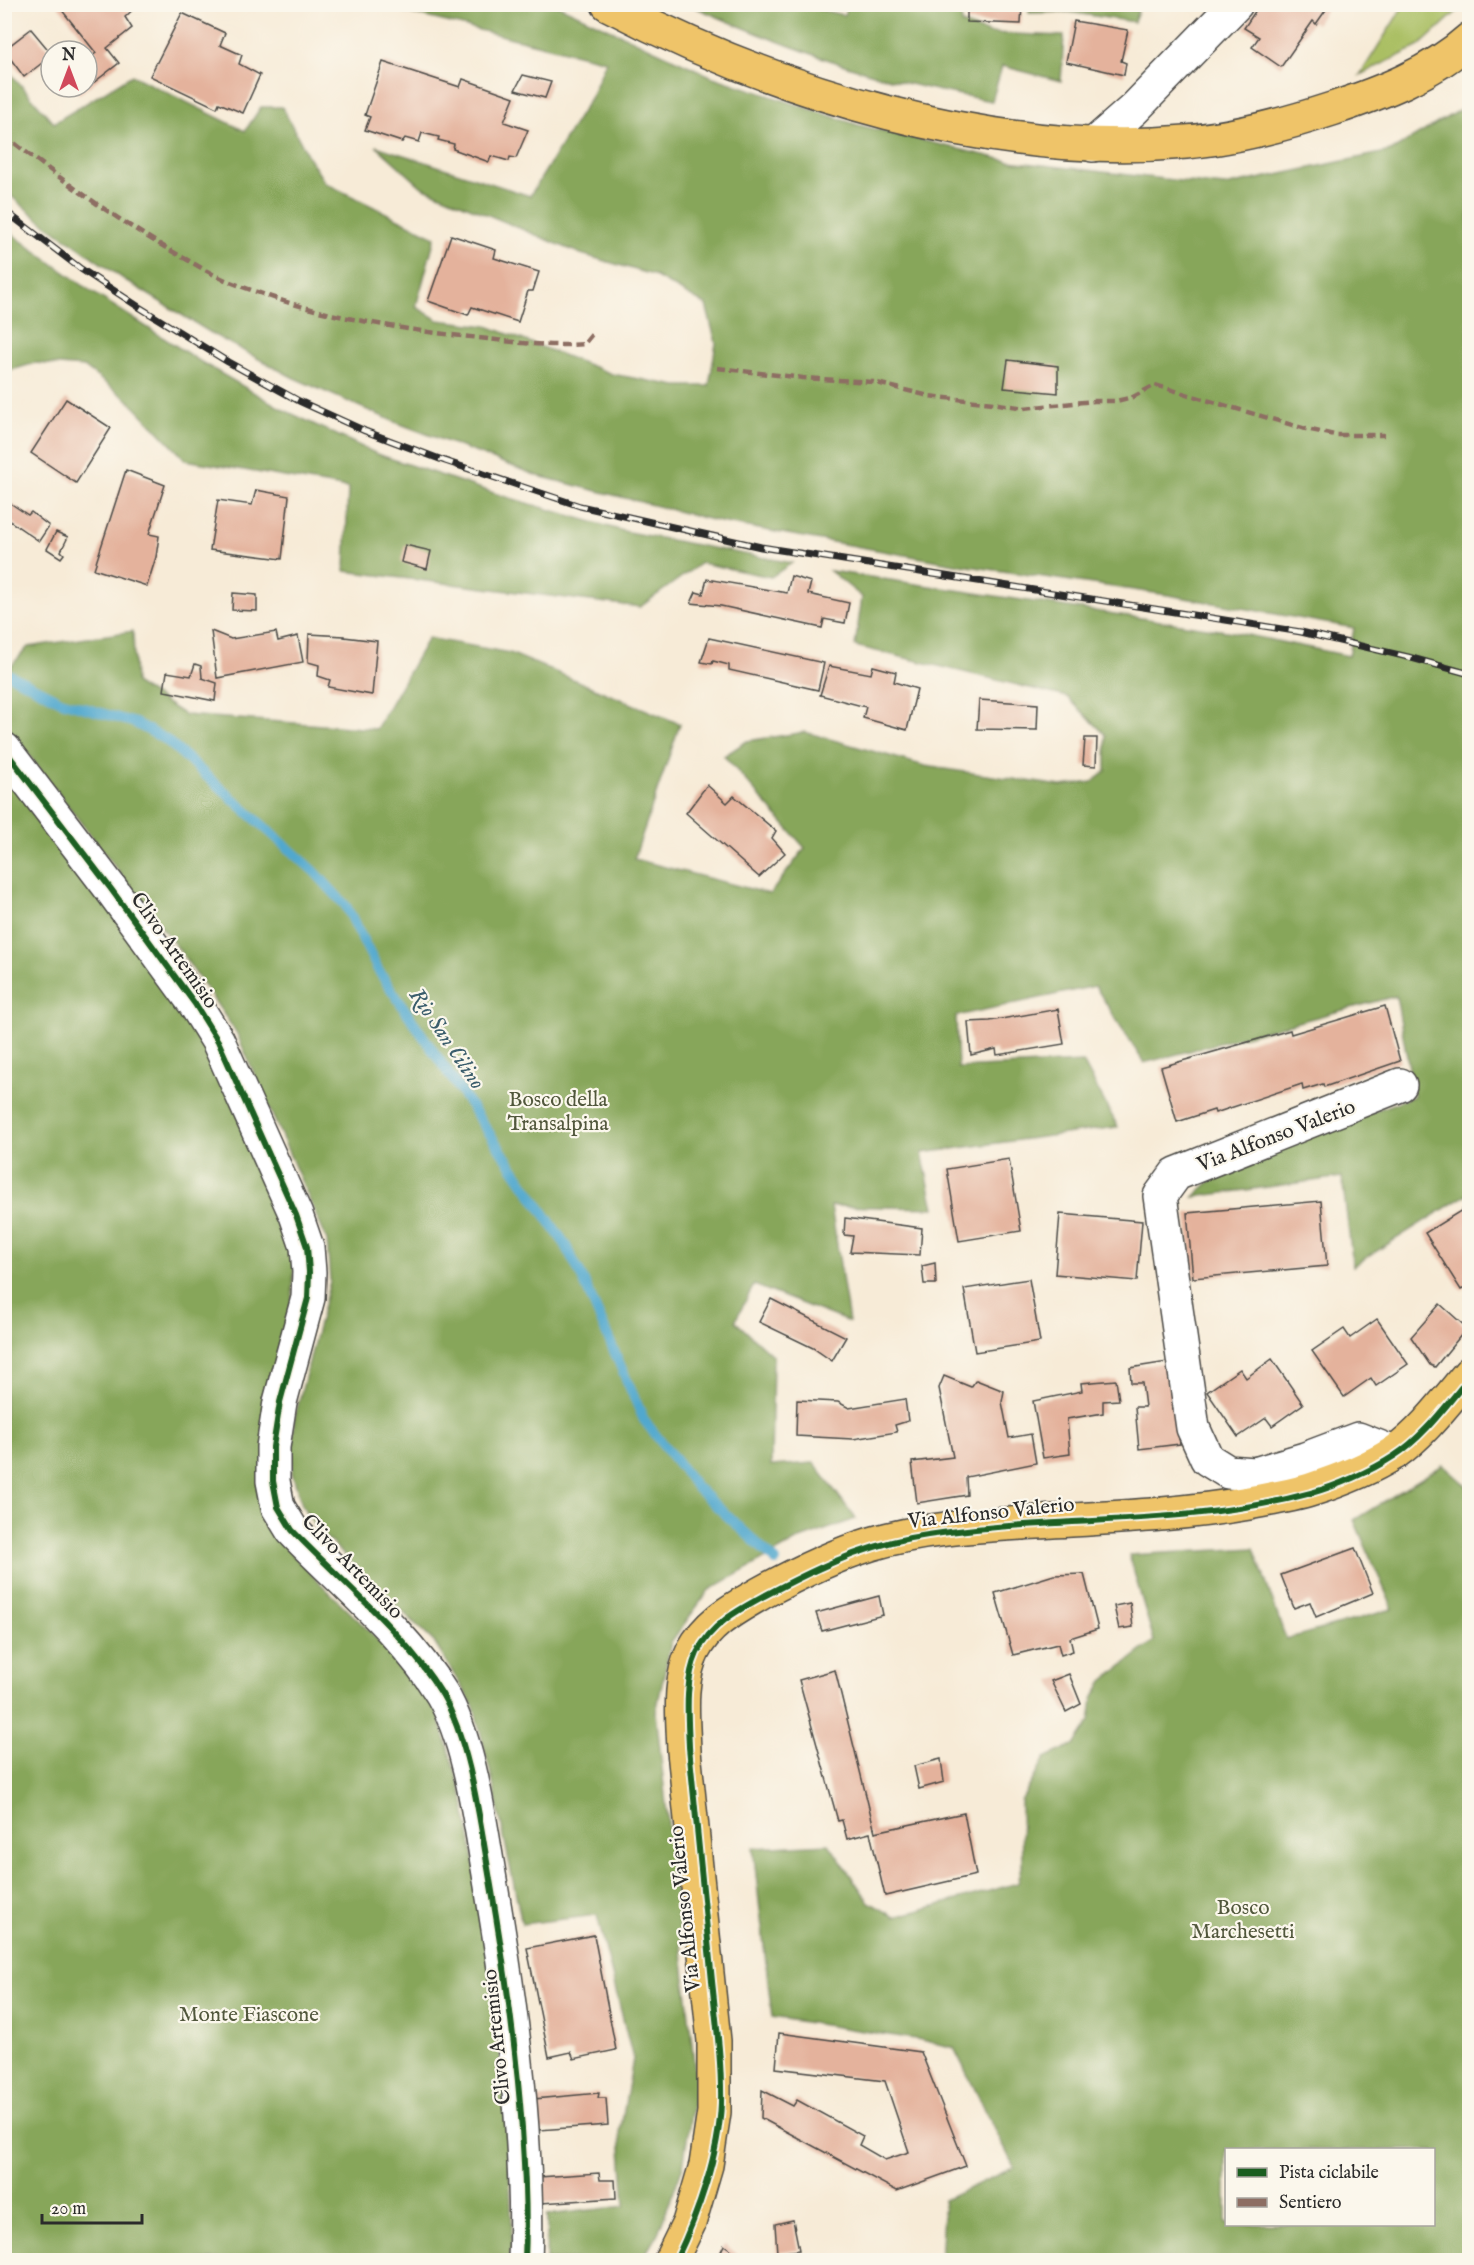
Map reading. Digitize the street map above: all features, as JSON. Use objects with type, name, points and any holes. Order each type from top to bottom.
[{"type":"main road","points":[[608,4],[640,21],[755,71],[873,108],[942,125],[1012,138],[1093,145],[1131,146],[1188,142],[1244,133],[1302,119],[1384,90],[1423,71],[1470,39]]},
{"type":"main road","name":"Via Alfonso Valerio","points":[[671,2260],[688,2223],[706,2165],[714,2112],[714,2042],[685,1762],[682,1712],[684,1676],[701,1637],[712,1624],[802,1570],[871,1544],[915,1534],[978,1525],[1162,1515],[1226,1507],[1310,1490],[1363,1469],[1395,1453],[1424,1426],[1470,1373]]},
{"type":"street","points":[[1093,145],[1134,109],[1236,4]]},
{"type":"street","name":"Clivo Artemisio","points":[[4,749],[111,889],[195,1005],[218,1041],[274,1166],[307,1247],[308,1298],[280,1402],[273,1446],[273,1481],[278,1507],[292,1530],[418,1659],[443,1695],[462,1743],[477,1802],[504,1958],[518,2068],[525,2169],[525,2260]]},
{"type":"street","name":"Via Alfonso Valerio","points":[[1395,1453],[1358,1439],[1305,1459],[1255,1474],[1228,1472],[1208,1459],[1193,1428],[1160,1197],[1176,1174],[1400,1085]]},
{"type":"green space","points":[[1029,4],[1140,5],[1134,22],[1068,12],[1029,13]]},
{"type":"green space","name":"Bosco della Transalpina","points":[[377,5],[557,5],[713,77],[858,125],[1009,161],[1224,186],[1391,151],[1469,104],[1469,1193],[1353,1266],[1342,1177],[1194,1197],[1226,1166],[1414,1096],[1396,996],[1144,1063],[1095,986],[956,1016],[958,1068],[1083,1062],[1118,1127],[922,1153],[934,1208],[831,1206],[849,1322],[754,1285],[735,1321],[773,1356],[771,1466],[814,1463],[856,1519],[800,1539],[709,1590],[671,1642],[656,1712],[696,2081],[683,2166],[658,2233],[642,2260],[546,2260],[547,2215],[625,2206],[620,2133],[633,2059],[597,1915],[522,1924],[492,1779],[474,1707],[434,1642],[317,1529],[302,1505],[292,1473],[294,1420],[330,1281],[327,1240],[236,1032],[183,955],[5,724],[5,673],[28,647],[133,631],[135,683],[185,715],[376,729],[428,638],[510,653],[680,724],[634,859],[770,894],[805,848],[724,756],[747,741],[805,732],[925,766],[1061,786],[1092,782],[1106,771],[1106,735],[1067,697],[855,646],[862,597],[830,571],[1233,632],[1349,656],[1354,628],[1168,595],[961,565],[720,522],[538,476],[395,422],[294,378],[216,336],[125,280],[37,218],[5,191],[4,66],[54,123],[93,99],[99,99],[99,95],[132,75],[245,131],[261,107],[282,107],[325,183],[435,237],[416,307],[438,320],[487,326],[612,374],[677,386],[709,386],[716,343],[706,305],[653,275],[581,254],[422,187],[376,146],[530,196],[592,95],[606,61]]},
{"type":"green space","points":[[690,5],[799,5],[844,15],[847,5],[960,5],[962,24],[989,33],[1064,36],[1061,81],[1002,66],[992,101],[935,90],[821,57],[768,38]]},
{"type":"green space","points":[[1404,5],[1464,5],[1419,46],[1360,75]]},
{"type":"green space","points":[[5,229],[92,292],[201,362],[284,410],[377,454],[503,496],[623,531],[792,563],[771,577],[701,563],[640,607],[345,571],[348,488],[186,460],[128,400],[84,367],[35,363],[5,372]]},
{"type":"green space","name":"Monte Fiascone","points":[[4,773],[157,971],[214,1058],[286,1230],[294,1267],[278,1537],[313,1576],[408,1669],[437,1711],[463,1796],[485,1926],[507,2109],[512,2226],[510,2260],[5,2260]]},
{"type":"green space","name":"Bosco Marchesetti","points":[[1443,1465],[1470,1489],[1469,2260],[940,2260],[944,2200],[1014,2167],[954,2048],[922,2040],[772,2017],[753,1848],[829,1844],[869,1902],[895,1917],[1018,1883],[1022,1867],[1021,1801],[1045,1758],[1075,1744],[1090,1721],[1093,1699],[1103,1681],[1154,1641],[1129,1555],[1254,1548],[1286,1639],[1393,1609],[1354,1520]]},
{"type":"building","points":[[57,4],[139,4],[125,17],[132,28],[107,48],[119,63],[99,78],[99,39],[85,39]]},
{"type":"building","points":[[967,4],[1022,4],[1021,24],[967,22]]},
{"type":"building","points":[[1260,4],[1330,4],[1316,24],[1313,21],[1281,67],[1252,47],[1259,37],[1244,28]]},
{"type":"building","points":[[182,13],[225,33],[220,45],[242,55],[239,64],[260,75],[243,113],[219,103],[217,108],[150,76]]},
{"type":"building","points":[[1074,21],[1128,30],[1121,61],[1126,63],[1124,75],[1066,62]]},
{"type":"building","points":[[31,29],[39,39],[39,65],[24,77],[4,50]]},
{"type":"building","points":[[383,62],[460,87],[463,79],[514,97],[504,122],[528,130],[516,158],[510,157],[509,161],[491,156],[489,162],[453,149],[454,144],[438,140],[439,137],[422,133],[419,142],[405,138],[402,142],[365,130],[370,117],[365,115]]},
{"type":"building","points":[[523,75],[551,82],[545,98],[515,90]]},
{"type":"building","points":[[451,235],[496,250],[494,258],[539,272],[533,291],[528,291],[518,322],[472,307],[468,315],[428,301]]},
{"type":"building","points":[[1008,360],[1058,366],[1058,393],[1004,388]]},
{"type":"building","points":[[66,399],[111,428],[76,483],[31,453]]},
{"type":"building","points":[[126,470],[165,485],[149,534],[159,536],[156,557],[147,586],[94,569]]},
{"type":"building","points":[[256,490],[289,496],[282,559],[210,550],[218,500],[252,505]]},
{"type":"building","points":[[10,503],[28,515],[31,512],[49,526],[39,541],[4,517],[4,511]]},
{"type":"building","points":[[56,532],[68,537],[61,551],[64,554],[61,558],[47,549]]},
{"type":"building","points":[[405,545],[431,551],[427,569],[401,562]]},
{"type":"building","points":[[791,576],[811,582],[808,594],[849,603],[845,623],[824,619],[822,628],[721,606],[691,603],[696,592],[703,594],[707,579],[787,593]]},
{"type":"building","points":[[233,593],[257,595],[257,611],[232,610]]},
{"type":"building","points":[[211,631],[231,639],[276,632],[278,641],[298,636],[303,662],[217,678]]},
{"type":"building","points":[[309,634],[377,641],[372,695],[328,687],[330,680],[318,676],[319,665],[308,662]]},
{"type":"building","points":[[709,638],[824,663],[818,690],[729,670],[729,665],[713,661],[712,664],[701,662]]},
{"type":"building","points":[[195,664],[201,666],[202,678],[217,683],[215,701],[164,691],[167,672],[191,676]]},
{"type":"building","points":[[829,666],[871,674],[873,666],[896,672],[894,682],[917,689],[907,730],[863,718],[866,707],[820,695]]},
{"type":"building","points":[[979,700],[1038,704],[1037,730],[977,729]]},
{"type":"building","points":[[1085,738],[1097,738],[1096,766],[1083,765]]},
{"type":"building","points":[[707,785],[727,803],[734,796],[776,831],[772,838],[785,853],[759,877],[686,813]]},
{"type":"building","points":[[1385,1006],[1400,1061],[1324,1087],[1323,1084],[1303,1090],[1302,1084],[1215,1113],[1214,1110],[1177,1122],[1161,1067],[1290,1030],[1291,1034]]},
{"type":"building","points":[[1058,1009],[1064,1044],[997,1055],[996,1049],[971,1055],[968,1022],[990,1021]]},
{"type":"building","points":[[1009,1159],[1021,1231],[959,1241],[947,1169]]},
{"type":"building","points":[[1321,1201],[1327,1266],[1193,1278],[1187,1213]]},
{"type":"building","points":[[1470,1205],[1470,1285],[1461,1290],[1425,1233]]},
{"type":"building","points":[[1060,1214],[1142,1221],[1137,1281],[1055,1274]]},
{"type":"building","points":[[845,1218],[922,1228],[920,1255],[850,1252],[853,1236],[844,1235]]},
{"type":"building","points":[[935,1263],[936,1284],[924,1284],[922,1266]]},
{"type":"building","points":[[1029,1279],[1040,1342],[975,1352],[964,1289]]},
{"type":"building","points":[[771,1299],[846,1337],[832,1361],[813,1348],[759,1322]]},
{"type":"building","points":[[1440,1304],[1467,1328],[1435,1367],[1430,1365],[1411,1337]]},
{"type":"building","points":[[1377,1319],[1408,1364],[1376,1386],[1371,1378],[1344,1397],[1312,1351],[1344,1329],[1350,1338]]},
{"type":"building","points":[[1272,1359],[1303,1404],[1272,1426],[1266,1418],[1238,1437],[1207,1392],[1240,1369],[1246,1378]]},
{"type":"building","points":[[1167,1362],[1180,1444],[1139,1449],[1135,1407],[1145,1407],[1142,1383],[1131,1383],[1130,1368]]},
{"type":"building","points":[[944,1376],[971,1387],[976,1380],[1004,1391],[1002,1402],[1009,1438],[1031,1434],[1036,1463],[966,1477],[967,1495],[917,1503],[912,1462],[953,1457],[939,1388]]},
{"type":"building","points":[[1116,1380],[1119,1400],[1103,1401],[1103,1413],[1067,1419],[1070,1454],[1043,1458],[1033,1401],[1082,1391],[1081,1383]]},
{"type":"building","points":[[905,1399],[908,1421],[895,1425],[897,1432],[853,1439],[796,1436],[797,1400],[838,1402],[849,1408]]},
{"type":"building","points":[[1355,1548],[1373,1593],[1316,1617],[1310,1602],[1294,1608],[1281,1575]]},
{"type":"building","points":[[1084,1574],[1098,1629],[1070,1638],[1073,1651],[1061,1655],[1058,1644],[1013,1655],[995,1593],[1054,1575]]},
{"type":"building","points":[[879,1596],[883,1615],[822,1631],[816,1613]]},
{"type":"building","points":[[1130,1603],[1133,1627],[1119,1629],[1114,1606]]},
{"type":"building","points":[[835,1670],[875,1832],[964,1813],[976,1875],[885,1896],[870,1833],[847,1839],[842,1820],[838,1821],[799,1680]]},
{"type":"building","points":[[1069,1674],[1081,1704],[1066,1712],[1051,1681]]},
{"type":"building","points":[[941,1759],[944,1782],[919,1789],[914,1766]]},
{"type":"building","points":[[594,1935],[616,2050],[574,2059],[571,2052],[549,2057],[527,1948]]},
{"type":"building","points":[[779,2033],[921,2052],[966,2166],[897,2191],[761,2118],[762,2090],[793,2106],[797,2100],[863,2136],[859,2145],[885,2160],[909,2152],[885,2081],[776,2068]]},
{"type":"building","points":[[599,2093],[598,2098],[606,2098],[608,2125],[539,2130],[534,2099]]},
{"type":"building","points":[[599,2173],[600,2180],[615,2180],[616,2198],[541,2203],[539,2177]]},
{"type":"building","points":[[793,2220],[799,2250],[777,2253],[775,2224]]},
{"type":"building","points":[[724,2245],[746,2260],[717,2260]]},
{"type":"waterway","name":"Rio San Cilino","points":[[4,672],[61,701],[135,723],[165,739],[314,871],[346,906],[378,970],[565,1244],[582,1277],[644,1420],[697,1488],[776,1561]]},
{"type":"railway","points":[[4,210],[81,269],[139,307],[228,362],[299,401],[365,431],[445,461],[580,506],[761,547],[1301,632],[1470,674]]},
{"type":"marked path","points":[[4,135],[114,216],[160,245],[211,273],[256,292],[343,317],[432,332],[554,345],[584,344],[593,333]]},
{"type":"marked path","points":[[717,368],[803,378],[873,382],[929,396],[1024,408],[1116,401],[1133,397],[1155,385],[1306,429],[1335,435],[1384,435]]},
{"type":"cycle path","points":[[4,749],[195,1004],[218,1041],[296,1215],[307,1247],[308,1298],[280,1402],[273,1447],[273,1481],[278,1507],[292,1530],[372,1608],[410,1650],[442,1694],[459,1733],[472,1778],[481,1825],[513,2031],[524,2162],[525,2260]]},
{"type":"cycle path","points":[[676,2260],[706,2184],[716,2143],[721,2103],[719,2053],[689,1747],[688,1712],[688,1688],[693,1664],[709,1634],[754,1601],[817,1569],[891,1542],[1010,1526],[1212,1512],[1262,1504],[1321,1490],[1385,1462],[1405,1448],[1435,1420],[1470,1377]]}]
